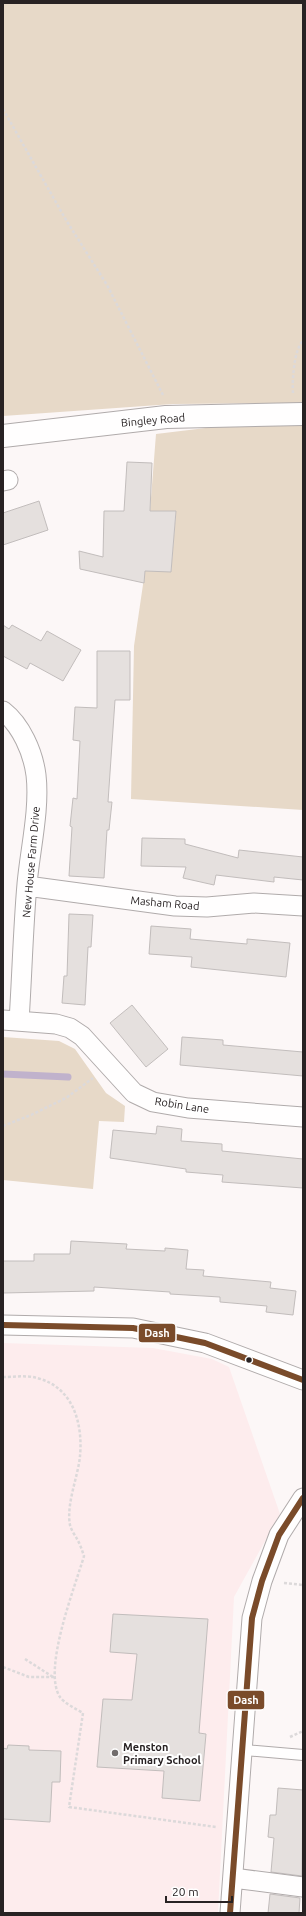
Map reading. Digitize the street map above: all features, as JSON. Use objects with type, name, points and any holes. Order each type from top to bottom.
[{"type":"street","name":"Bingley Road","points":[[3,436],[166,417],[299,414]]},
{"type":"street","name":"New House Farm Drive","points":[[3,711],[17,727],[27,744],[34,760],[36,776],[36,801],[11,1021]]},
{"type":"street","name":"Masham Road","points":[[27,886],[174,906],[208,907],[254,903],[303,906]]},
{"type":"street","name":"Robin Lane","points":[[11,1021],[56,1024],[70,1028],[82,1036],[109,1065],[123,1083],[134,1093],[152,1102],[188,1108],[303,1117]]},
{"type":"street","points":[[3,1325],[133,1328],[205,1342],[303,1380]]},
{"type":"street","points":[[230,1913],[244,1750],[252,1618],[262,1581],[279,1535],[303,1498]]},
{"type":"street","points":[[233,1878],[303,1887]]},
{"type":"lane","points":[[244,1750],[303,1755]]},
{"type":"path","points":[[3,109],[66,220],[107,284],[164,398],[166,417]]},
{"type":"path","points":[[299,414],[292,381],[297,352],[303,341]]},
{"type":"path","points":[[3,1126],[66,1098],[109,1065]]},
{"type":"path","points":[[3,1377],[36,1377],[49,1383],[62,1392],[73,1404],[78,1418],[80,1456],[71,1507],[70,1526],[78,1540],[84,1556],[56,1652],[54,1677],[60,1698],[83,1713],[69,1807],[237,1832]]},
{"type":"path","points":[[25,1659],[54,1677]]},
{"type":"path","points":[[3,1667],[29,1677],[54,1677]]},
{"type":"shaded area","points":[[3,3],[303,3],[303,403],[173,404],[3,416]]},
{"type":"shaded area","points":[[255,422],[303,422],[303,810],[131,799],[134,646],[145,571],[171,571],[176,512],[150,511],[156,434]]},
{"type":"shaded area","points":[[3,1037],[59,1041],[75,1049],[106,1093],[125,1106],[124,1122],[99,1121],[93,1189],[3,1180]]},
{"type":"shaded area","name":"Menston Primary School","points":[[3,1343],[153,1348],[212,1359],[229,1367],[280,1514],[234,1597],[218,1913],[3,1913]]},
{"type":"building","points":[[127,462],[152,463],[150,511],[176,511],[171,572],[145,571],[144,583],[80,569],[79,551],[103,557],[104,511],[124,511]]},
{"type":"building","points":[[39,501],[48,530],[3,545],[3,513]]},
{"type":"building","points":[[3,625],[9,629],[12,625],[41,641],[47,631],[81,650],[63,681],[30,663],[27,669],[3,656]]},
{"type":"building","points":[[97,651],[130,651],[130,700],[115,700],[108,802],[112,802],[109,830],[107,830],[104,878],[69,876],[72,827],[70,826],[73,798],[77,799],[80,741],[73,740],[75,707],[97,708]]},
{"type":"building","points":[[142,838],[185,839],[185,844],[238,858],[239,850],[303,857],[303,880],[274,877],[274,882],[216,875],[214,885],[183,878],[186,867],[141,866]]},
{"type":"building","points":[[69,914],[93,915],[91,947],[88,947],[85,1005],[62,1003],[64,976],[67,976]]},
{"type":"building","points":[[151,926],[191,929],[190,939],[247,944],[247,939],[290,943],[286,977],[191,967],[192,957],[149,954]]},
{"type":"building","points":[[132,1005],[168,1049],[146,1067],[110,1023]]},
{"type":"building","points":[[182,1037],[223,1040],[223,1045],[303,1052],[303,1076],[180,1065]]},
{"type":"building","points":[[157,1126],[182,1129],[181,1141],[222,1144],[222,1151],[303,1159],[303,1188],[222,1182],[223,1175],[186,1172],[186,1169],[110,1158],[113,1130],[156,1134]]},
{"type":"building","points":[[71,1241],[127,1244],[126,1249],[165,1251],[165,1248],[188,1250],[186,1269],[204,1270],[203,1276],[271,1282],[270,1288],[296,1291],[293,1315],[266,1312],[267,1306],[220,1302],[220,1297],[170,1294],[170,1292],[94,1287],[94,1291],[3,1293],[3,1261],[34,1261],[34,1254],[70,1254]]},
{"type":"building","points":[[113,1614],[208,1619],[199,1733],[206,1734],[200,1801],[162,1798],[164,1771],[97,1767],[103,1699],[132,1700],[137,1654],[110,1652]]},
{"type":"building","points":[[8,1745],[29,1746],[29,1750],[61,1751],[60,1782],[52,1782],[50,1822],[3,1819],[3,1748],[7,1749]]},
{"type":"building","points":[[278,1788],[303,1790],[302,1876],[271,1872],[274,1838],[268,1837],[270,1815],[276,1815]]},
{"type":"building","points":[[270,1894],[300,1898],[299,1913],[268,1913]]},
{"type":"waterway","points":[[3,1074],[68,1077]]},
{"type":"transit line","name":"Dash","points":[[3,1325],[133,1328],[205,1343],[303,1380]]},
{"type":"transit line","name":"Dash","points":[[230,1913],[252,1618],[262,1581],[279,1535],[303,1498]]},
{"type":"place","name":"Menston Primary School","points":[[115,1753]]}]
